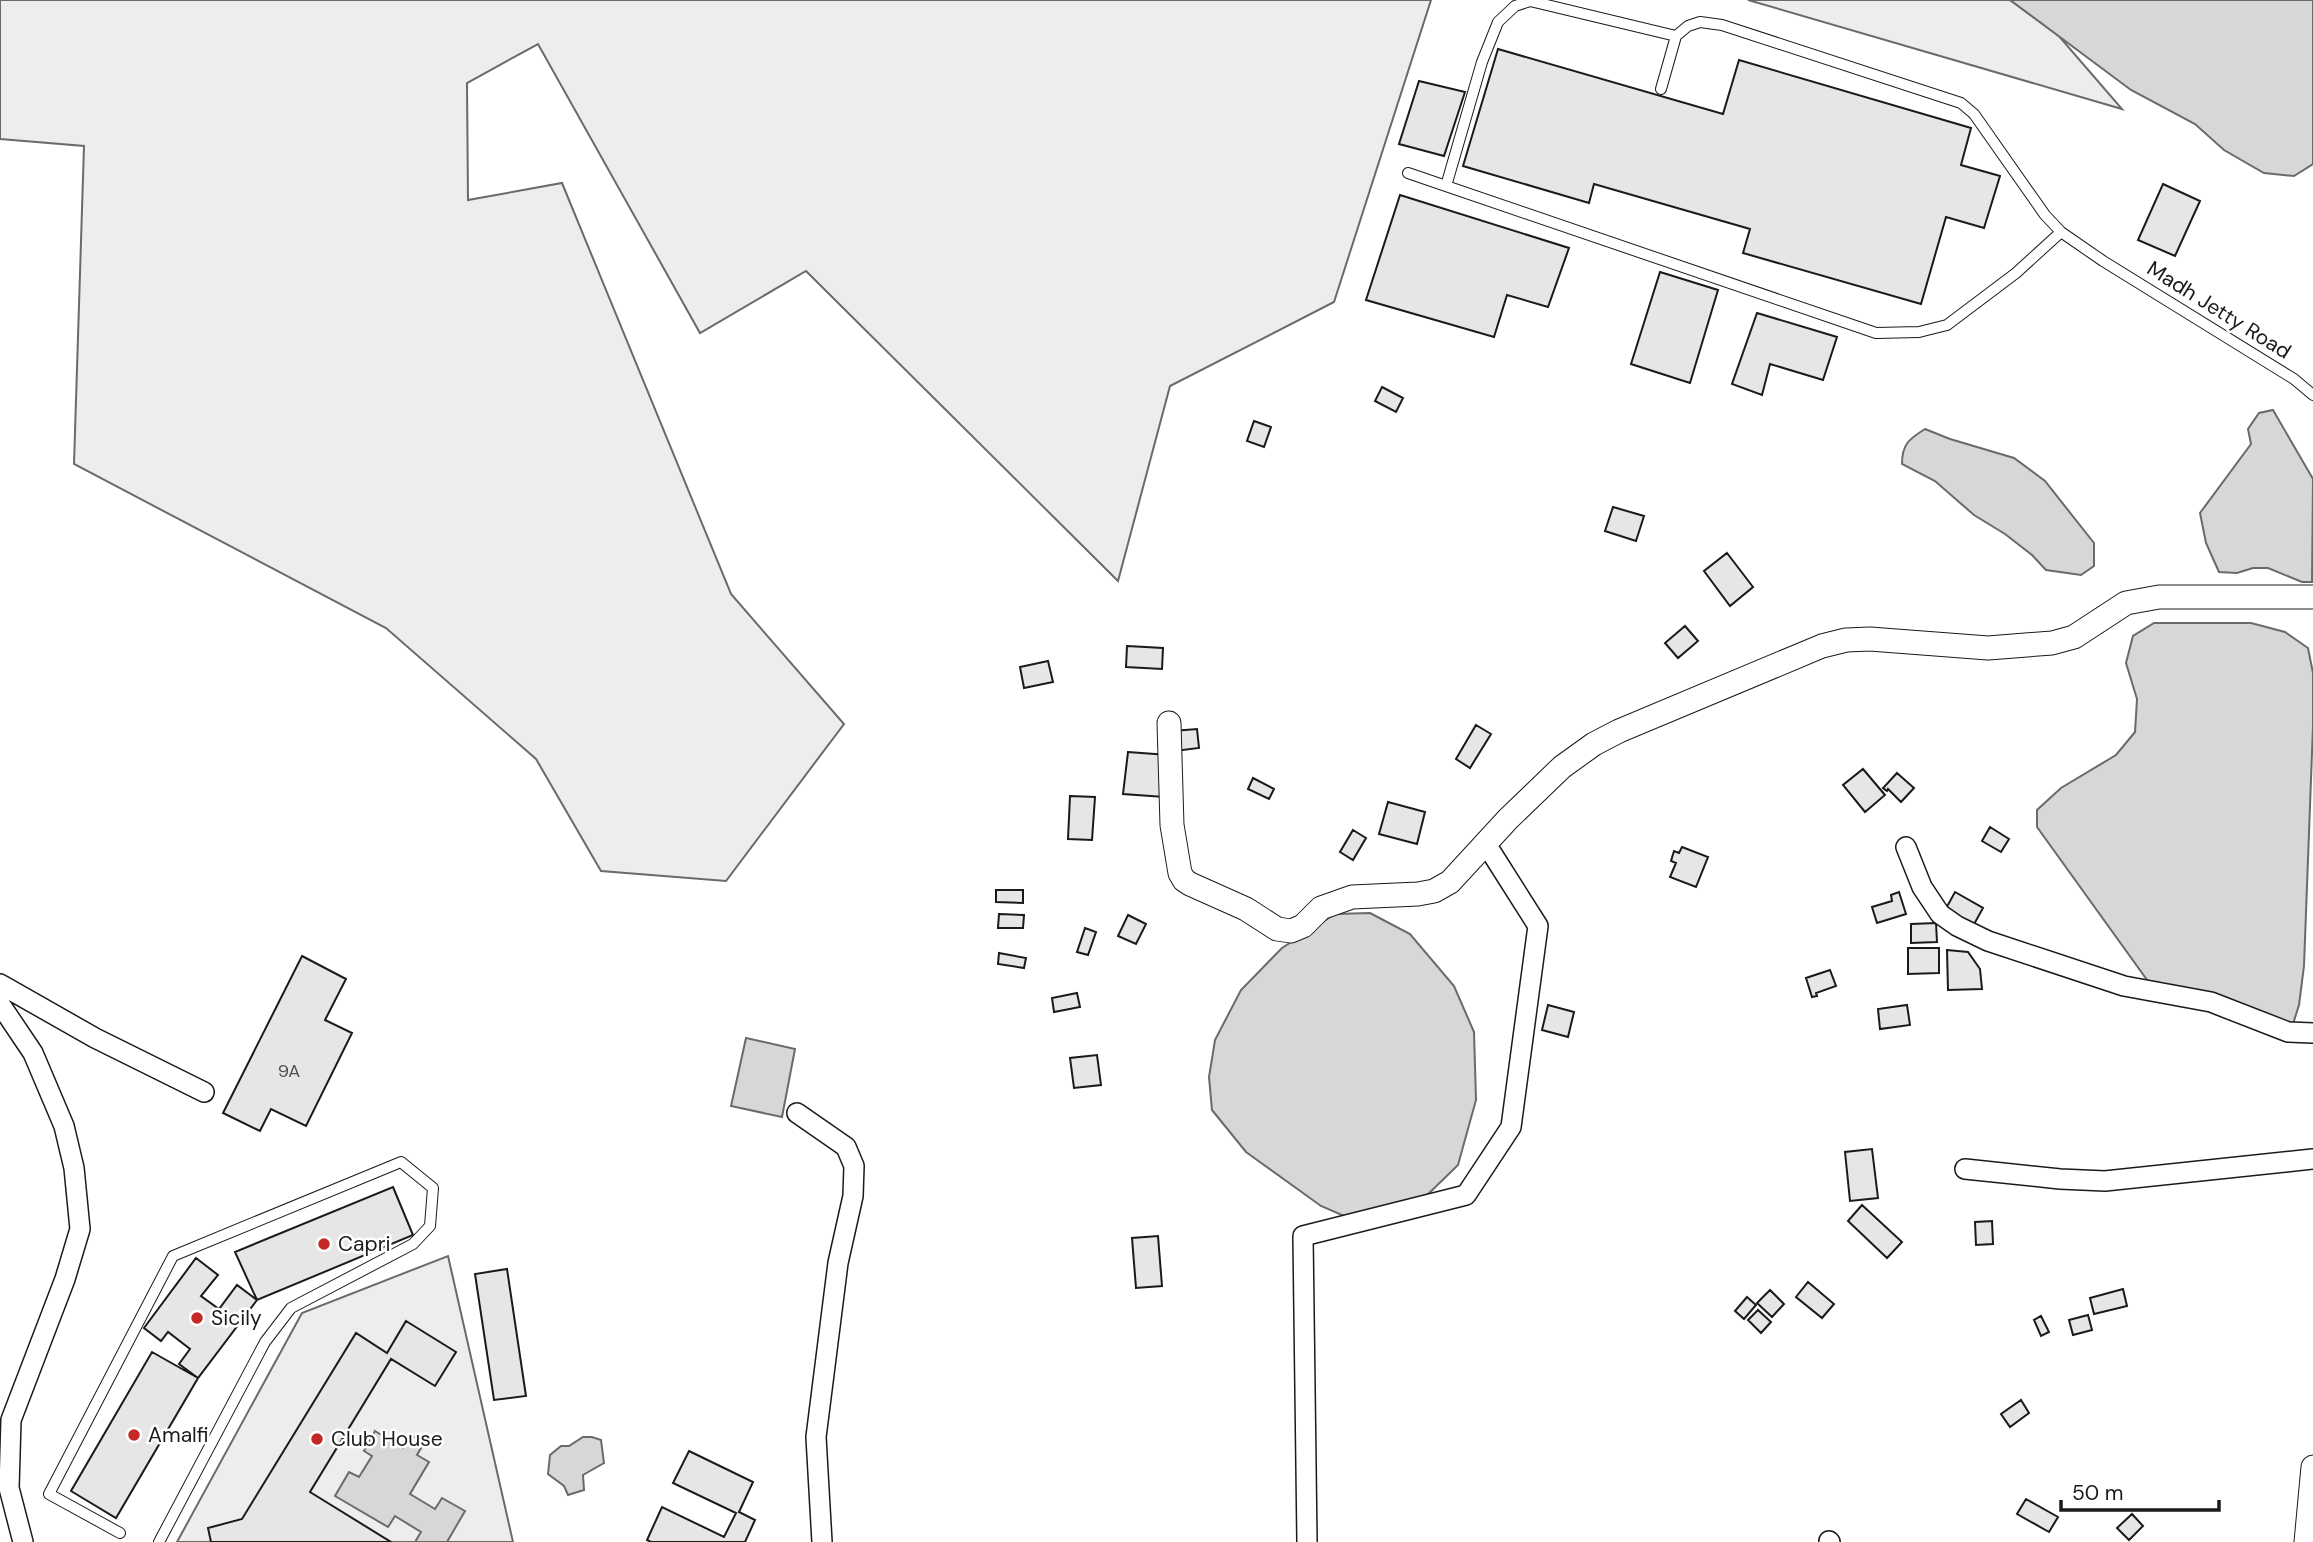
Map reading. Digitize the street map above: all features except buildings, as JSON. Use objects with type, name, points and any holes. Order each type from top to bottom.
[{"type":"street","points":[[1169,723],[1172,825],[1180,873],[1184,880],[1247,909],[1277,929],[1291,931],[1303,926],[1321,908],[1352,897],[1434,891],[1450,882],[1508,818],[1562,767],[1594,744],[1822,646],[1846,640],[1870,639],[1988,648],[2052,643],[2074,637],[2126,603],[2159,597],[2313,597]]},
{"type":"street","points":[[1307,1542],[1303,1236],[1466,1195],[1511,1127],[1538,926],[1486,844]]},
{"type":"street","points":[[1906,847],[1922,887],[1940,914],[1956,926],[1988,941],[2124,986],[2211,1002],[2288,1032],[2313,1033]]},
{"type":"street","points":[[0,984],[95,1038],[204,1091]]},
{"type":"street","points":[[0,1004],[33,1053],[64,1126],[74,1168],[80,1229],[65,1279],[10,1419],[9,1488],[23,1542]]},
{"type":"street","points":[[797,1113],[846,1147],[854,1166],[853,1196],[838,1263],[816,1437],[822,1542]]},
{"type":"street","points":[[1965,1169],[2060,1180],[2105,1181],[2313,1158]]},
{"type":"street","points":[[2306,1542],[2312,1479]]},
{"type":"lane","points":[[1446,186],[1482,62],[1499,22],[1515,6],[1530,1],[1676,36],[1661,89]]},
{"type":"lane","name":"Madh Jetty Road","points":[[1676,36],[1688,26],[1700,22],[1722,25],[1961,103],[1974,114],[2045,215],[2061,232],[2103,261],[2294,379],[2313,394]]},
{"type":"lane","points":[[1408,173],[1877,333],[1919,332],[1947,325],[2017,272],[2061,232]]},
{"type":"lane","points":[[120,1533],[49,1494],[173,1256],[401,1161],[433,1188],[430,1226],[413,1244],[292,1308],[265,1342],[159,1542]]},
{"type":"shaded area","points":[[0,0],[1431,0],[1334,302],[1170,386],[1118,581],[806,271],[700,333],[538,44],[467,83],[468,200],[562,183],[731,594],[844,724],[726,881],[601,871],[536,759],[386,628],[74,464],[84,146],[0,139]]},
{"type":"shaded area","points":[[1748,0],[2010,0],[2058,35],[2122,109]]},
{"type":"shaded area","points":[[2010,0],[2313,0],[2313,164],[2294,176],[2264,173],[2224,150],[2195,124],[2131,90]]},
{"type":"shaded area","points":[[2273,410],[2313,479],[2312,582],[2302,582],[2268,568],[2253,568],[2237,573],[2219,572],[2206,543],[2200,513],[2251,444],[2248,429],[2259,413]]},
{"type":"shaded area","points":[[1925,429],[2014,458],[2045,481],[2094,543],[2094,566],[2081,575],[2046,570],[2032,555],[1974,515],[1935,481],[1902,464],[1903,452],[1908,443]]},
{"type":"shaded area","points":[[2154,623],[2251,623],[2285,632],[2308,648],[2313,673],[2313,726],[2304,966],[2299,1005],[2293,1024],[2210,994],[2150,984],[2037,827],[2037,810],[2061,788],[2116,755],[2135,732],[2137,699],[2126,663],[2133,636]]},
{"type":"shaded area","points":[[1370,913],[1410,934],[1454,986],[1474,1032],[1476,1100],[1458,1165],[1419,1203],[1351,1219],[1321,1206],[1246,1152],[1212,1110],[1209,1077],[1215,1040],[1241,990],[1282,948],[1335,914]]},
{"type":"shaded area","points":[[746,1038],[795,1049],[782,1117],[731,1106]]},
{"type":"shaded area","points":[[448,1256],[513,1542],[177,1542],[302,1313]]},
{"type":"shaded area","points":[[375,1431],[403,1448],[411,1435],[424,1443],[417,1455],[429,1462],[410,1494],[435,1509],[442,1498],[465,1511],[447,1542],[415,1542],[421,1532],[395,1516],[388,1527],[335,1496],[349,1472],[359,1477],[372,1456],[364,1451]]},
{"type":"shaded area","points":[[583,1437],[601,1440],[604,1463],[583,1475],[584,1490],[568,1495],[564,1486],[548,1474],[550,1455],[561,1446],[569,1446]]},
{"type":"place","name":"Capri","points":[[324,1244]]},
{"type":"place","name":"Sicily","points":[[197,1318]]},
{"type":"place","name":"Amalfi","points":[[134,1435]]},
{"type":"place","name":"Club House","points":[[317,1439]]}]
